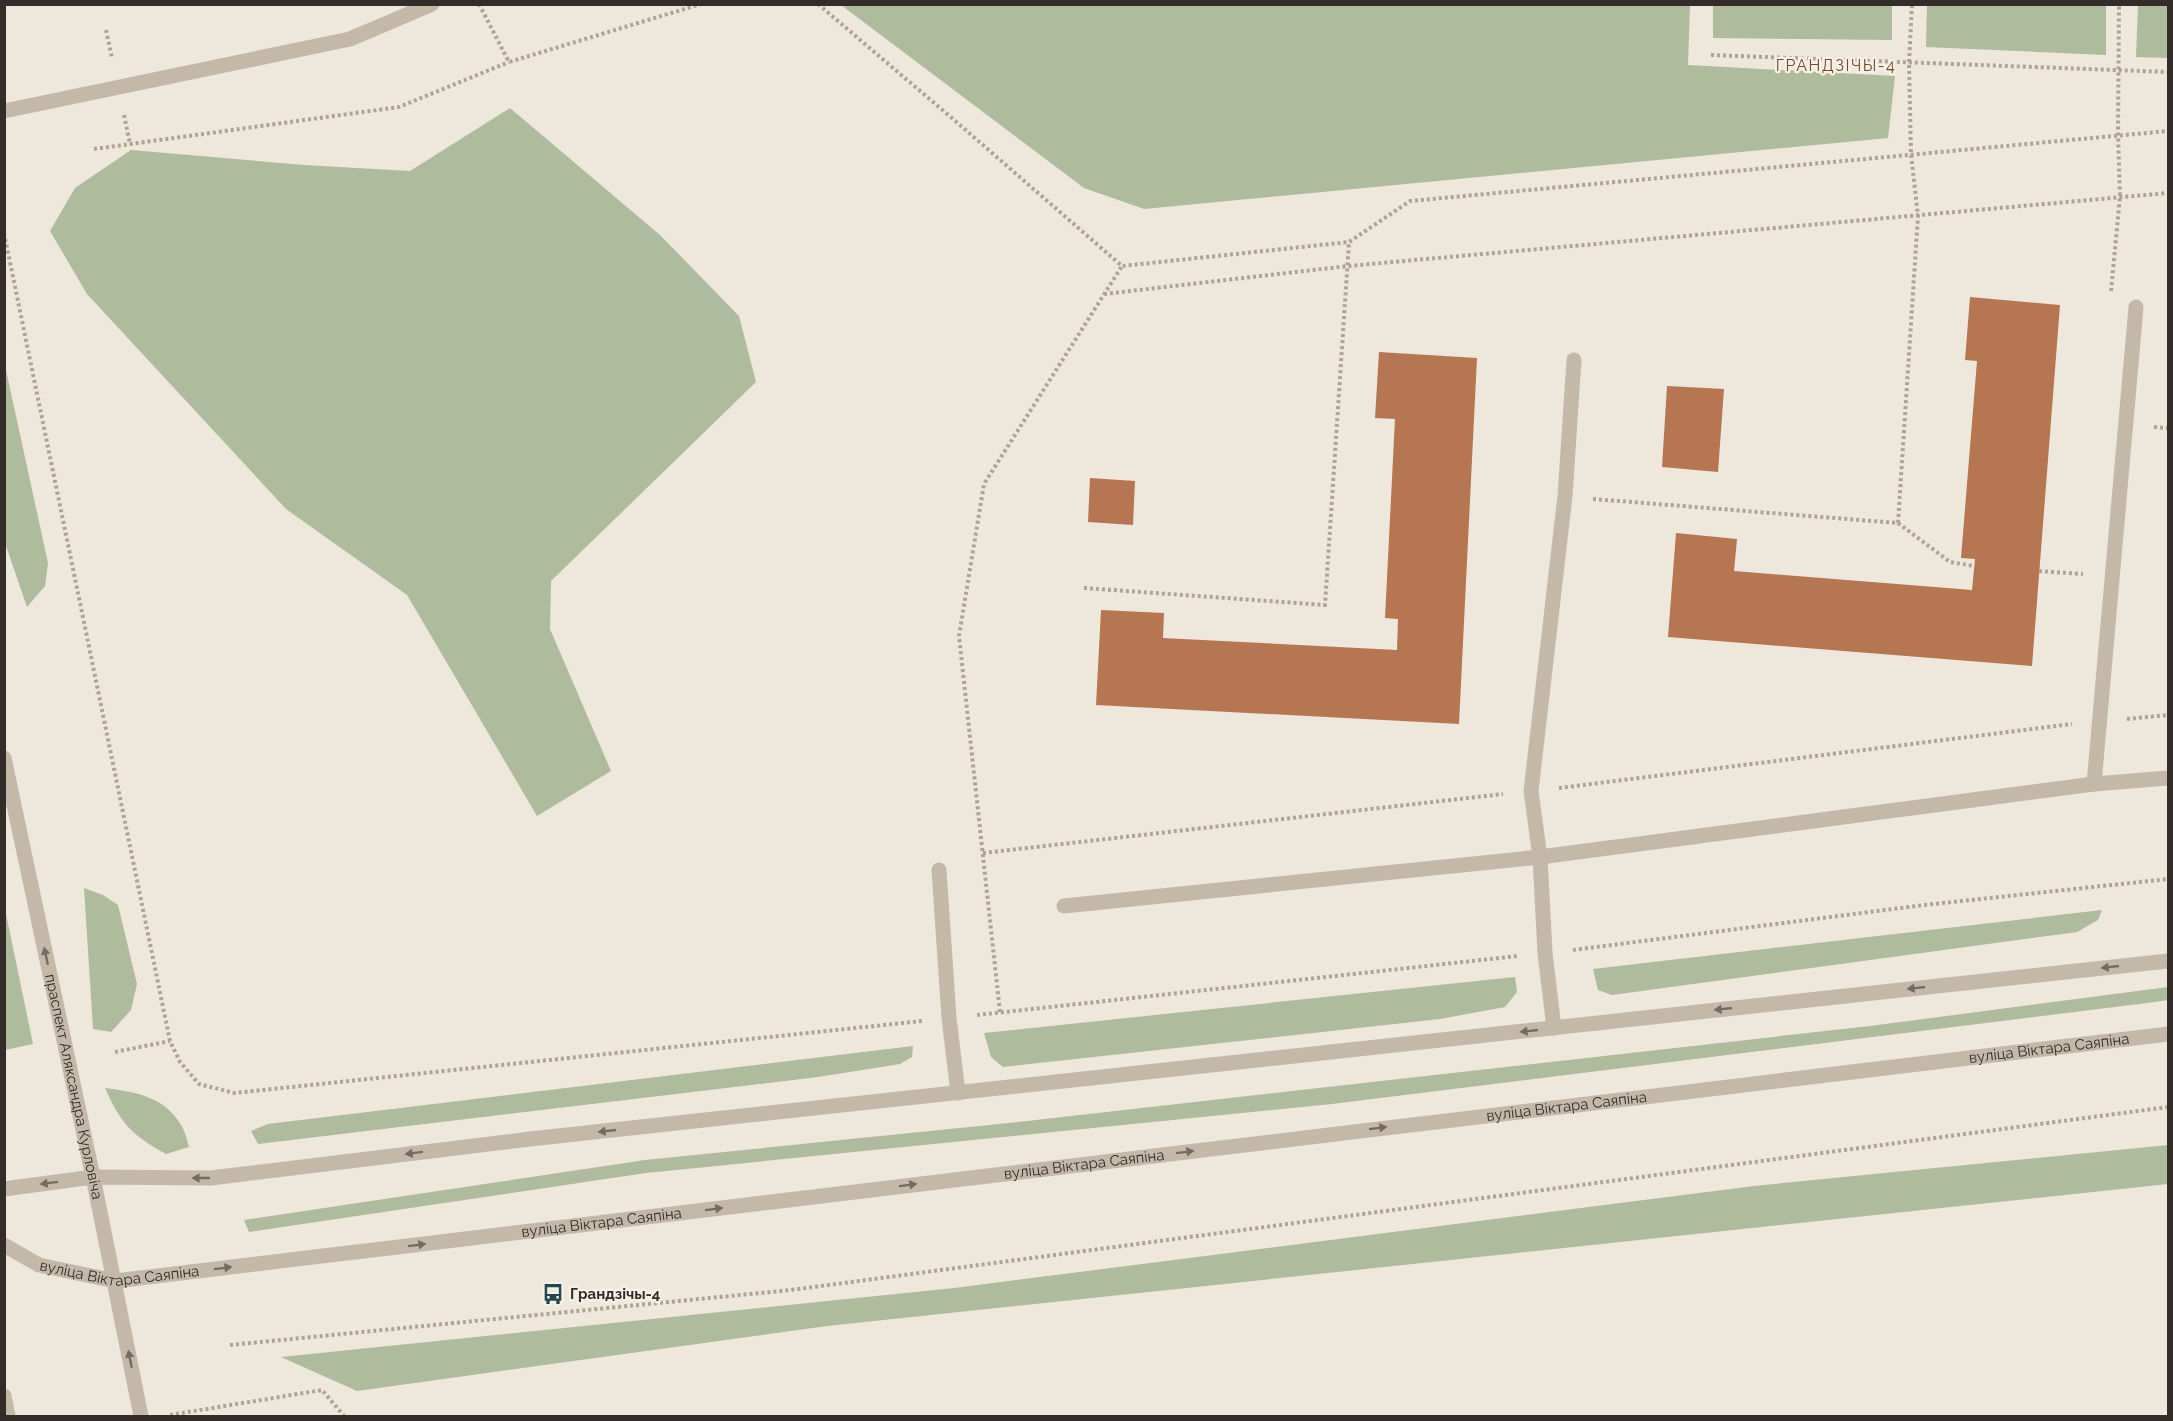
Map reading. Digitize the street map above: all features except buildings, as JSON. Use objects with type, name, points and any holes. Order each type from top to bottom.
[{"type":"street","points":[[4,111],[350,39],[432,4]]},
{"type":"street","points":[[2094,784],[2136,307]]},
{"type":"street","points":[[1554,1028],[1545,953],[1540,857],[1531,791],[1565,496],[1574,360]]},
{"type":"street","name":"праспект Аляксандра Курловіча","points":[[4,758],[115,1281],[141,1416]]},
{"type":"street","points":[[1064,906],[1540,857],[2094,784],[2169,778]]},
{"type":"street","points":[[939,870],[949,1018],[958,1093]]},
{"type":"street","points":[[4,1189],[93,1177],[211,1178],[530,1139],[2169,961]]},
{"type":"street","name":"вуліца Віктара Саяпіна","points":[[4,1245],[39,1265],[115,1281],[2169,1034]]},
{"type":"street","points":[[4,1395],[8,1416]]},
{"type":"path","points":[[479,4],[509,62]]},
{"type":"path","points":[[94,149],[399,107],[509,62],[702,4]]},
{"type":"path","points":[[818,4],[1122,266],[1349,242],[1410,201],[2169,131]]},
{"type":"path","points":[[1898,522],[1918,216],[1911,154],[1912,4]]},
{"type":"path","points":[[1711,55],[2169,72]]},
{"type":"path","points":[[1104,294],[1348,266],[2169,193]]},
{"type":"path","points":[[4,232],[170,1041],[180,1062],[199,1084],[234,1093],[1545,953],[1923,905],[2169,879]]},
{"type":"path","points":[[1084,588],[1325,604],[1349,242]]},
{"type":"path","points":[[1000,1012],[959,636],[984,484],[1122,266]]},
{"type":"path","points":[[1565,496],[1898,522],[1950,562],[1974,566]]},
{"type":"path","points":[[2039,571],[2083,574]]},
{"type":"path","points":[[983,853],[2169,715]]},
{"type":"path","points":[[115,1052],[170,1041]]},
{"type":"path","points":[[230,1345],[791,1290],[2169,1107]]},
{"type":"path","points":[[161,1416],[322,1390],[344,1416]]},
{"type":"green space","points":[[841,5],[1690,5],[1688,65],[1895,76],[1888,138],[1144,209],[1084,188]]},
{"type":"green space","points":[[1713,5],[1892,5],[1892,40],[1713,38]]},
{"type":"green space","points":[[1927,5],[2106,5],[2106,55],[1926,47]]},
{"type":"green space","points":[[2138,5],[2168,5],[2168,58],[2136,57]]},
{"type":"green space","points":[[510,108],[660,235],[739,316],[756,382],[551,581],[550,629],[611,771],[537,816],[407,595],[286,509],[87,294],[50,231],[75,188],[131,150],[304,165],[410,171]]},
{"type":"green space","points":[[4,361],[48,563],[45,586],[27,607],[5,543]]},
{"type":"green space","points":[[84,888],[103,895],[118,905],[137,984],[131,1010],[111,1032],[93,1029]]},
{"type":"green space","points":[[5,909],[33,1044],[4,1050]]},
{"type":"green space","points":[[2102,910],[2098,920],[2077,932],[1612,995],[1598,990],[1593,969]]},
{"type":"green space","points":[[1515,977],[1517,992],[1505,1007],[1440,1019],[1003,1067],[991,1057],[984,1033]]},
{"type":"green space","points":[[2168,987],[2168,1000],[2155,1002],[1332,1104],[646,1173],[249,1232],[244,1220],[645,1160],[1009,1123],[1870,1026]]},
{"type":"green space","points":[[913,1046],[912,1057],[900,1064],[818,1077],[258,1144],[251,1131],[268,1124]]},
{"type":"green space","points":[[105,1088],[148,1097],[166,1108],[182,1127],[189,1147],[166,1154],[144,1141],[122,1120]]},
{"type":"green space","points":[[2168,1145],[2168,1184],[827,1326],[357,1391],[281,1357],[954,1288],[1754,1186]]},
{"type":"place","name":"Грандзічы-4","points":[[553,1294]]},
{"type":"district","name":"ГРАНДЗІЧЫ-4","points":[[1836,65]]}]
